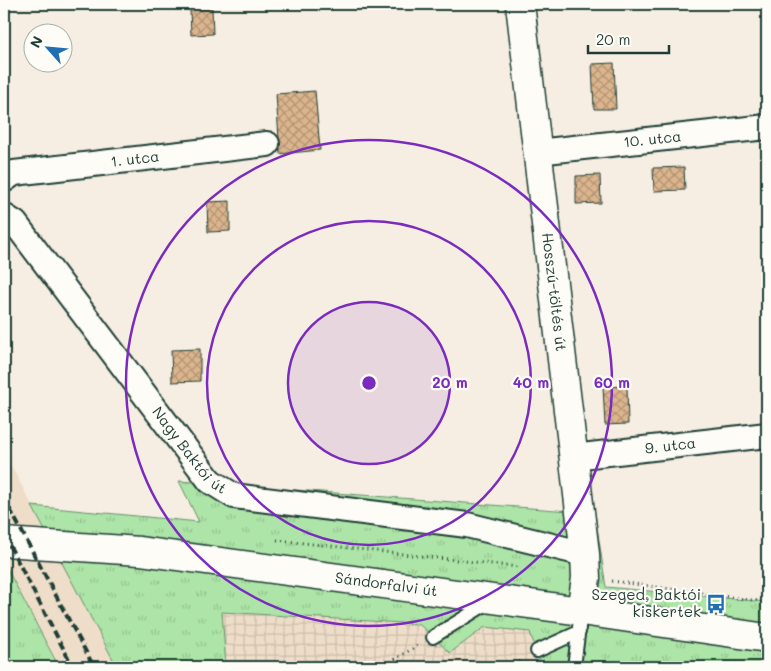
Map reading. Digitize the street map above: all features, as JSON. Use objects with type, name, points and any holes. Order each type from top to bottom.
[{"type":"main road","name":"Hosszú-töltés út","points":[[520,4],[586,566],[580,621]]},
{"type":"main road","name":"Sándorfalvi út","points":[[4,542],[140,551],[494,599],[580,621],[767,638]]},
{"type":"street","name":"10. utca","points":[[537,152],[767,127]]},
{"type":"street","name":"1. utca","points":[[4,180],[14,173],[267,144]]},
{"type":"street","name":"Nagy Baktói út","points":[[4,216],[15,224],[210,481],[234,496],[468,525],[586,566]]},
{"type":"street","name":"9. utca","points":[[573,457],[767,435]]},
{"type":"lane","points":[[433,637],[494,599]]},
{"type":"lane","points":[[537,652],[580,621]]},
{"type":"lane","points":[[574,667],[580,621]]},
{"type":"path","points":[[586,566],[767,602]]},
{"type":"path","points":[[382,667],[433,637]]},
{"type":"shaded area","points":[[4,452],[117,667],[60,667],[4,563]]},
{"type":"shaded area","points":[[221,612],[419,624],[450,653],[485,627],[530,632],[541,665],[540,667],[226,667]]},
{"type":"green space","points":[[179,481],[595,513],[606,587],[767,602],[767,667],[553,667],[541,665],[530,632],[485,627],[450,653],[419,624],[222,612],[226,667],[117,667],[32,506],[199,522]]},
{"type":"green space","points":[[4,563],[59,667],[4,667]]},
{"type":"building","points":[[212,8],[213,34],[191,35],[190,9]]},
{"type":"building","points":[[614,63],[616,109],[594,109],[592,64]]},
{"type":"building","points":[[315,91],[320,150],[280,154],[276,94]]},
{"type":"building","points":[[684,167],[685,190],[654,191],[653,168]]},
{"type":"building","points":[[600,175],[601,203],[576,204],[576,176]]},
{"type":"building","points":[[230,201],[230,231],[208,232],[207,202]]},
{"type":"building","points":[[200,349],[200,381],[172,382],[171,350]]},
{"type":"building","points":[[627,386],[628,424],[605,425],[603,387]]},
{"type":"railway","points":[[4,498],[94,667]]},
{"type":"railway","points":[[4,535],[73,667]]},
{"type":"place","name":"Szeged, Baktói kiskertek","points":[[716,604]]}]
